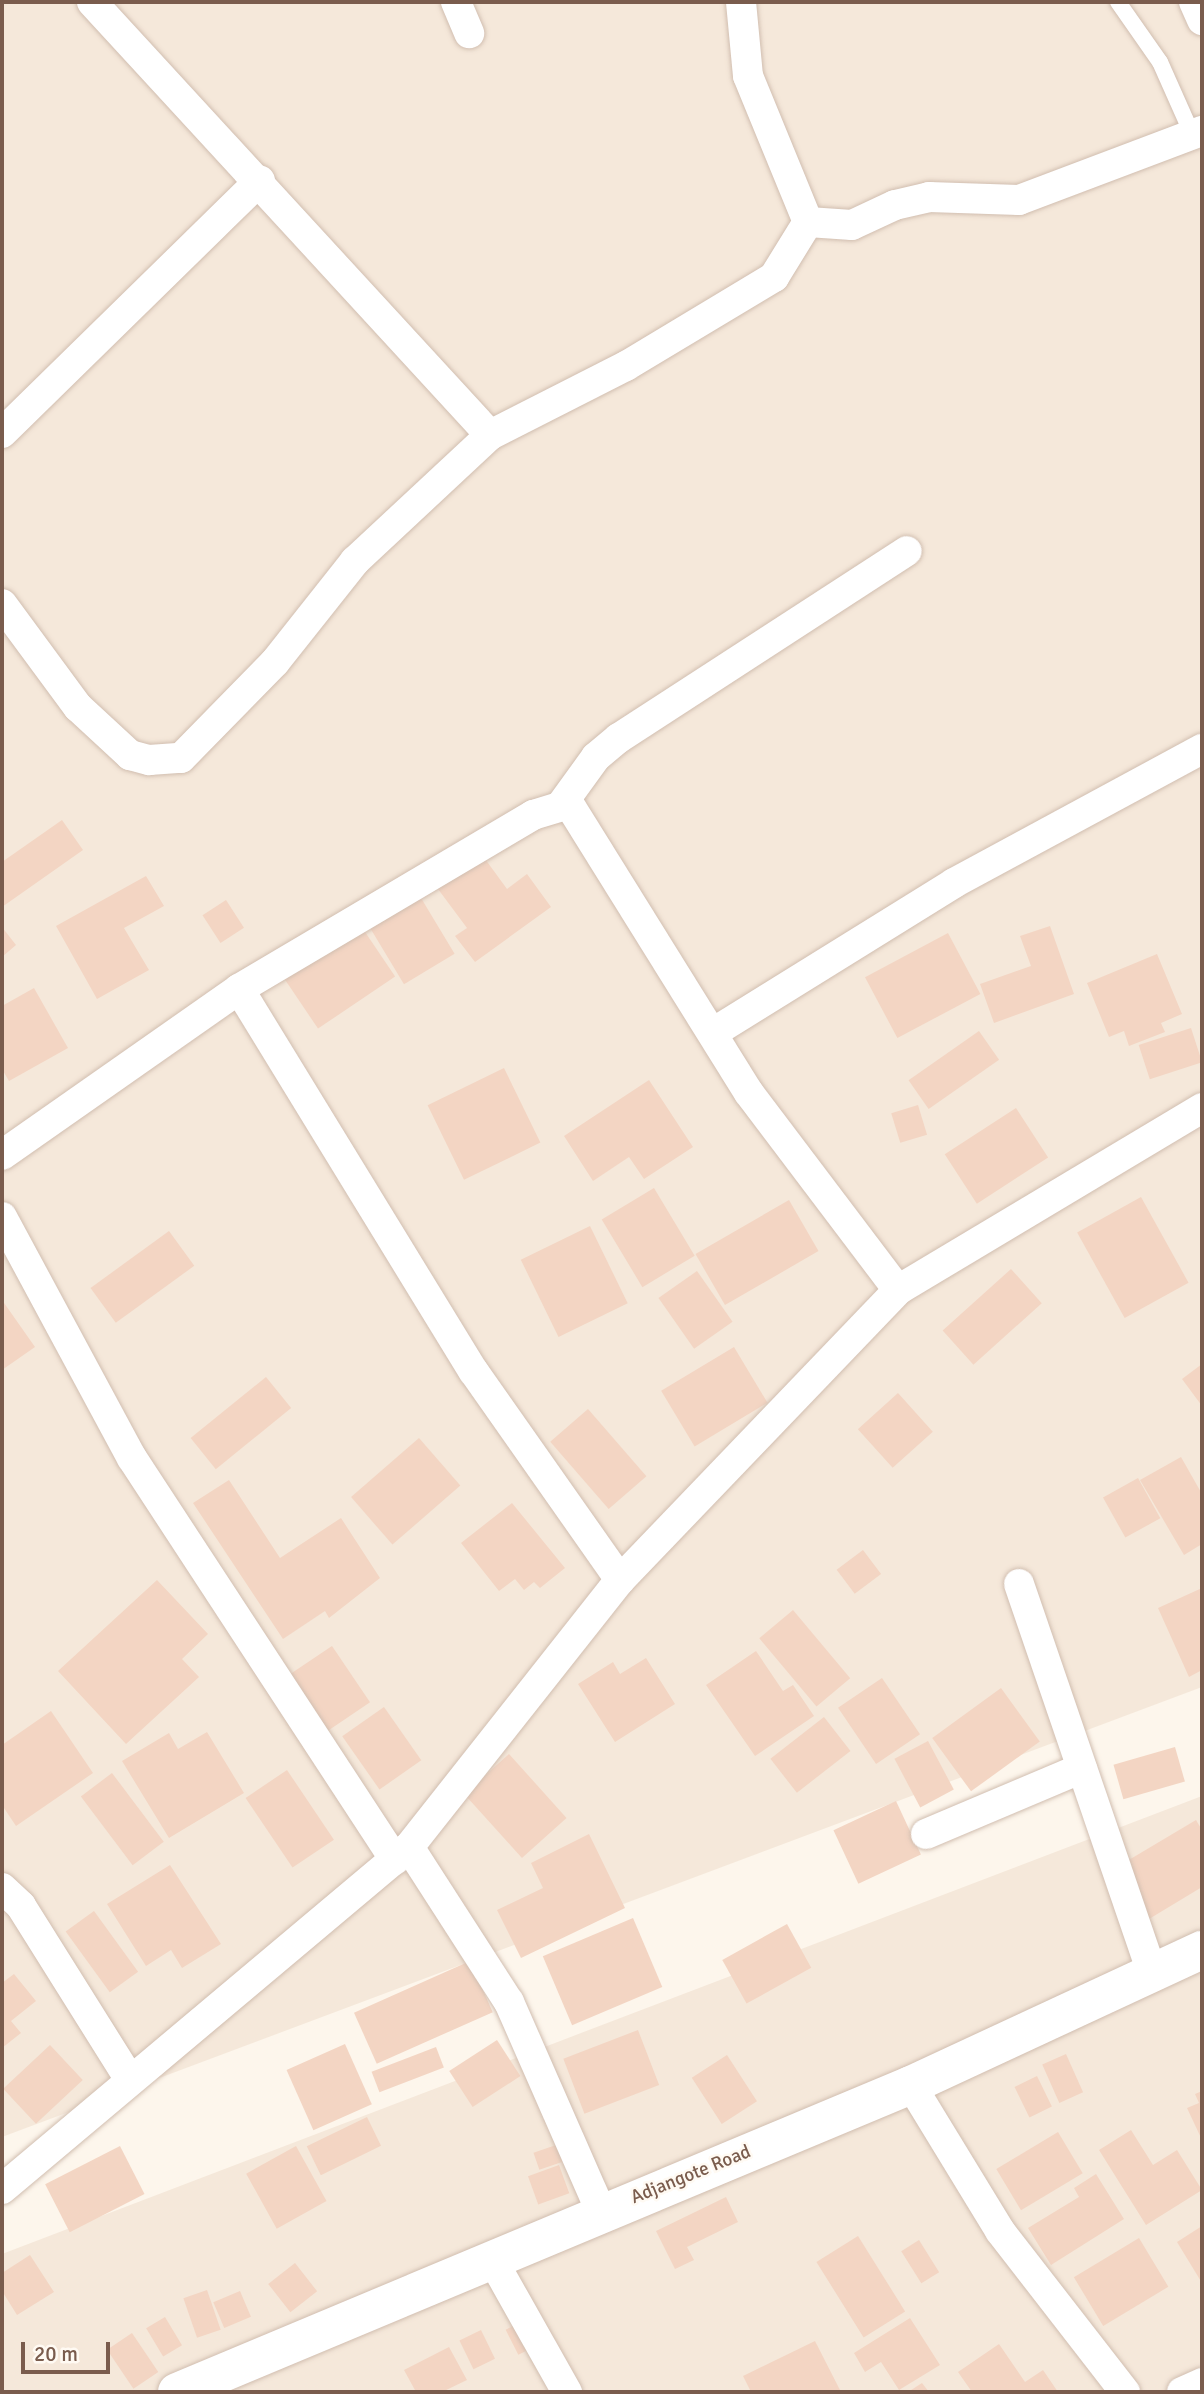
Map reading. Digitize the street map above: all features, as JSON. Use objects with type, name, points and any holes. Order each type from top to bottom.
[{"type":"street","points":[[92,2],[260,180],[490,435]]},
{"type":"street","points":[[456,2],[469,33]]},
{"type":"street","points":[[741,2],[748,76],[808,222]]},
{"type":"street","points":[[1194,2],[1202,20]]},
{"type":"street","points":[[808,222],[852,225],[895,205],[929,197],[1019,201],[1197,132]]},
{"type":"street","points":[[2,433],[260,180]]},
{"type":"street","points":[[2,604],[78,707],[130,755],[149,760],[181,758],[275,662],[355,561],[490,435],[626,366],[774,277],[808,222]]},
{"type":"street","points":[[562,804],[596,757],[619,738],[907,551]]},
{"type":"street","points":[[714,1032],[954,883],[1202,749]]},
{"type":"street","points":[[2,1155],[239,989],[533,815],[569,804],[592,836],[749,1093],[898,1290]]},
{"type":"street","points":[[239,989],[474,1372],[620,1580]]},
{"type":"street","points":[[2,2189],[402,1853],[620,1580],[898,1290],[1202,1108]]},
{"type":"street","points":[[2,1217],[132,1458],[402,1853],[509,2002],[601,2212]]},
{"type":"street","points":[[1019,1584],[1152,1973]]},
{"type":"street","points":[[926,1834],[1082,1768]]},
{"type":"street","points":[[2,1888],[20,1906],[130,2080]]},
{"type":"street","name":"Adjangote Road","points":[[177,2392],[601,2212],[911,2085],[1202,1950]]},
{"type":"street","points":[[911,2085],[1000,2231],[1125,2392]]},
{"type":"street","points":[[492,2259],[567,2392]]},
{"type":"street","points":[[1182,2392],[1202,2383]]},
{"type":"lane","points":[[1118,2],[1160,62],[1197,132]]},
{"type":"shaded area","points":[[2,2],[1202,2],[1202,1687],[2,2137]]},
{"type":"shaded area","points":[[1202,1796],[1202,2392],[2,2392],[2,2254]]},
{"type":"building","points":[[62,820],[83,850],[2,907],[2,862]]},
{"type":"building","points":[[480,852],[507,889],[527,874],[551,907],[475,962],[455,936],[467,928],[435,885]]},
{"type":"building","points":[[146,876],[164,906],[124,928],[149,970],[97,999],[56,926]]},
{"type":"building","points":[[418,893],[455,954],[404,984],[367,923]]},
{"type":"building","points":[[226,900],[244,928],[220,943],[203,915]]},
{"type":"building","points":[[361,926],[395,977],[318,1029],[284,978]]},
{"type":"building","points":[[1050,926],[1074,994],[994,1023],[980,984],[1031,966],[1020,936]]},
{"type":"building","points":[[2,927],[16,945],[2,957]]},
{"type":"building","points":[[948,933],[980,994],[897,1038],[865,977]]},
{"type":"building","points":[[1157,954],[1182,1014],[1161,1023],[1165,1032],[1129,1046],[1124,1031],[1109,1037],[1087,983]]},
{"type":"building","points":[[34,988],[68,1048],[9,1081],[2,1069],[2,1006]]},
{"type":"building","points":[[1191,1028],[1202,1062],[1150,1079],[1139,1045]]},
{"type":"building","points":[[979,1031],[999,1060],[929,1109],[909,1080]]},
{"type":"building","points":[[504,1068],[540,1143],[464,1180],[428,1105]]},
{"type":"building","points":[[649,1080],[693,1147],[644,1179],[629,1157],[593,1181],[564,1136]]},
{"type":"building","points":[[918,1105],[927,1135],[900,1143],[891,1113]]},
{"type":"building","points":[[1016,1108],[1048,1157],[977,1204],[945,1154]]},
{"type":"building","points":[[654,1188],[695,1256],[642,1287],[602,1219]]},
{"type":"building","points":[[1141,1197],[1189,1283],[1125,1318],[1077,1232]]},
{"type":"building","points":[[789,1200],[819,1251],[725,1305],[695,1254]]},
{"type":"building","points":[[590,1226],[628,1303],[558,1337],[521,1260]]},
{"type":"building","points":[[169,1231],[194,1266],[116,1323],[91,1288]]},
{"type":"building","points":[[1011,1269],[1042,1303],[973,1365],[943,1331]]},
{"type":"building","points":[[697,1271],[733,1322],[694,1349],[658,1298]]},
{"type":"building","points":[[2,1300],[35,1347],[2,1370]]},
{"type":"building","points":[[734,1347],[767,1403],[695,1446],[661,1391]]},
{"type":"building","points":[[1202,1364],[1202,1406],[1182,1379]]},
{"type":"building","points":[[266,1377],[291,1408],[216,1469],[191,1438]]},
{"type":"building","points":[[898,1393],[933,1432],[893,1468],[858,1429]]},
{"type":"building","points":[[588,1409],[646,1476],[609,1509],[550,1442]]},
{"type":"building","points":[[419,1438],[460,1486],[392,1545],[351,1497]]},
{"type":"building","points":[[1181,1457],[1202,1494],[1202,1544],[1184,1555],[1140,1480]]},
{"type":"building","points":[[1138,1478],[1160,1518],[1125,1538],[1103,1497]]},
{"type":"building","points":[[229,1480],[280,1558],[341,1518],[380,1578],[329,1618],[325,1611],[283,1639],[193,1503]]},
{"type":"building","points":[[512,1503],[565,1568],[540,1588],[534,1582],[524,1590],[515,1579],[499,1591],[461,1543]]},
{"type":"building","points":[[863,1550],[881,1574],[855,1594],[837,1570]]},
{"type":"building","points":[[157,1580],[208,1634],[182,1659],[199,1677],[126,1744],[58,1671]]},
{"type":"building","points":[[1202,1588],[1202,1670],[1189,1677],[1158,1608]]},
{"type":"building","points":[[793,1610],[850,1678],[817,1706],[759,1638]]},
{"type":"building","points":[[332,1646],[370,1702],[323,1734],[285,1678]]},
{"type":"building","points":[[756,1651],[783,1691],[793,1685],[814,1716],[755,1756],[706,1685]]},
{"type":"building","points":[[646,1658],[675,1704],[615,1742],[578,1684],[613,1662],[620,1674]]},
{"type":"building","points":[[882,1678],[920,1734],[876,1764],[838,1708]]},
{"type":"building","points":[[1001,1688],[1040,1741],[971,1791],[932,1738]]},
{"type":"building","points":[[384,1707],[421,1760],[380,1789],[342,1736]]},
{"type":"building","points":[[51,1711],[93,1773],[16,1826],[2,1805],[2,1745]]},
{"type":"building","points":[[824,1717],[850,1751],[797,1793],[770,1759]]},
{"type":"building","points":[[207,1732],[244,1793],[169,1838],[122,1761],[169,1733],[178,1749]]},
{"type":"building","points":[[928,1741],[954,1790],[920,1807],[894,1759]]},
{"type":"building","points":[[1175,1747],[1185,1782],[1123,1799],[1113,1765]]},
{"type":"building","points":[[509,1754],[567,1818],[522,1858],[464,1794]]},
{"type":"building","points":[[287,1770],[334,1840],[293,1868],[246,1798]]},
{"type":"building","points":[[112,1773],[164,1842],[133,1865],[81,1796]]},
{"type":"building","points":[[896,1801],[921,1854],[858,1884],[833,1830]]},
{"type":"building","points":[[1196,1820],[1202,1830],[1202,1887],[1149,1919],[1117,1867]]},
{"type":"building","points":[[589,1834],[625,1908],[521,1958],[497,1910],[543,1888],[531,1863]]},
{"type":"building","points":[[170,1865],[221,1944],[182,1968],[171,1950],[146,1966],[107,1904]]},
{"type":"building","points":[[94,1911],[138,1972],[110,1992],[66,1932]]},
{"type":"building","points":[[633,1918],[662,1987],[572,2025],[543,1956]]},
{"type":"building","points":[[787,1924],[811,1968],[747,2004],[722,1960]]},
{"type":"building","points":[[470,1961],[493,2012],[377,2064],[354,2013]]},
{"type":"building","points":[[14,1974],[36,2001],[11,2021],[21,2033],[2,2048],[2,1983]]},
{"type":"building","points":[[638,2030],[659,2085],[584,2114],[563,2059]]},
{"type":"building","points":[[497,2040],[520,2076],[473,2107],[449,2071]]},
{"type":"building","points":[[345,2044],[372,2104],[313,2130],[287,2070]]},
{"type":"building","points":[[50,2045],[83,2080],[36,2124],[3,2089]]},
{"type":"building","points":[[436,2047],[444,2068],[379,2092],[372,2072]]},
{"type":"building","points":[[1066,2054],[1083,2092],[1059,2103],[1042,2065]]},
{"type":"building","points":[[727,2055],[757,2101],[722,2124],[692,2078]]},
{"type":"building","points":[[1037,2076],[1052,2107],[1029,2118],[1015,2087]]},
{"type":"building","points":[[1202,2091],[1202,2140],[1187,2108],[1199,2103],[1195,2094]]},
{"type":"building","points":[[367,2117],[381,2146],[321,2175],[307,2146]]},
{"type":"building","points":[[1131,2130],[1153,2165],[1177,2150],[1202,2190],[1146,2225],[1099,2150]]},
{"type":"building","points":[[1058,2132],[1083,2173],[1021,2210],[996,2169]]},
{"type":"building","points":[[559,2144],[565,2161],[539,2170],[533,2153]]},
{"type":"building","points":[[120,2146],[145,2194],[70,2232],[45,2184]]},
{"type":"building","points":[[296,2146],[327,2201],[277,2229],[246,2174]]},
{"type":"building","points":[[559,2165],[569,2193],[538,2204],[528,2176]]},
{"type":"building","points":[[1096,2174],[1124,2219],[1051,2265],[1028,2228],[1079,2197],[1074,2188]]},
{"type":"building","points":[[726,2197],[738,2222],[687,2247],[694,2260],[675,2269],[656,2231]]},
{"type":"building","points":[[1202,2226],[1202,2283],[1177,2242]]},
{"type":"building","points":[[858,2236],[905,2311],[864,2337],[816,2262]]},
{"type":"building","points":[[1139,2238],[1168,2287],[1103,2326],[1074,2277]]},
{"type":"building","points":[[919,2240],[939,2272],[921,2283],[901,2251]]},
{"type":"building","points":[[30,2255],[54,2292],[17,2315],[2,2291],[2,2273]]},
{"type":"building","points":[[295,2263],[317,2291],[290,2312],[268,2284]]},
{"type":"building","points":[[207,2290],[221,2330],[197,2338],[183,2298]]},
{"type":"building","points":[[240,2291],[251,2317],[224,2328],[213,2302]]},
{"type":"building","points":[[165,2317],[182,2345],[163,2357],[146,2328]]},
{"type":"building","points":[[910,2318],[940,2365],[899,2390],[881,2362],[865,2372],[854,2353]]},
{"type":"building","points":[[519,2323],[532,2348],[518,2355],[506,2330]]},
{"type":"building","points":[[481,2330],[495,2359],[473,2369],[459,2341]]},
{"type":"building","points":[[132,2333],[158,2372],[133,2389],[107,2350]]},
{"type":"building","points":[[815,2341],[841,2392],[751,2392],[743,2376]]},
{"type":"building","points":[[999,2344],[1025,2382],[1043,2370],[1058,2392],[972,2392],[958,2372]]},
{"type":"building","points":[[449,2347],[467,2380],[442,2392],[416,2392],[404,2370]]},
{"type":"building","points":[[922,2383],[929,2392],[908,2392]]}]
